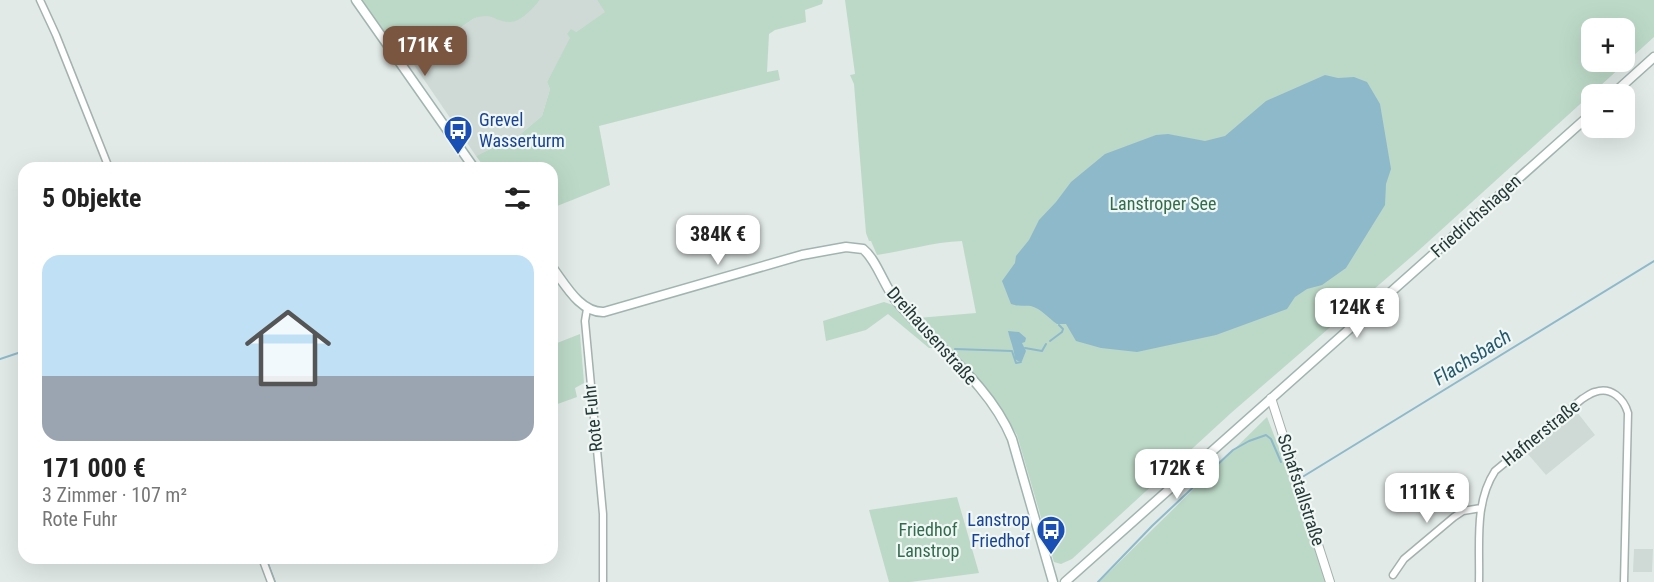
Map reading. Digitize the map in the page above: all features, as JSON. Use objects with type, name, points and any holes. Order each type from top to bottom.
[{"type":"main road","points":[[356,0],[470,162]]},
{"type":"main road","points":[[1624,84],[1654,57]]},
{"type":"main road","name":"Friedrichshagen","points":[[1065,582],[1581,123]]},
{"type":"main road","name":"Dreihausenstraße","points":[[587,309],[596,313],[612,311],[802,255],[846,247],[863,249],[898,304],[971,378],[1004,421],[1012,439],[1053,582]]},
{"type":"main road","points":[[558,274],[587,309]]},
{"type":"street","points":[[40,0],[107,162]]},
{"type":"street","name":"Rote Fuhr","points":[[587,309],[585,321],[603,514],[603,582]]},
{"type":"street","name":"Hafnerstraße","points":[[1479,582],[1481,508],[1488,482],[1495,471],[1582,399],[1594,392],[1603,391],[1619,396],[1626,405],[1628,413],[1624,582]]},
{"type":"street","name":"Schafstallstraße","points":[[1271,398],[1330,582]]},
{"type":"street","points":[[1394,575],[1404,559],[1454,517],[1462,511],[1481,508]]},
{"type":"street","points":[[264,564],[272,582]]},
{"type":"shaded area","points":[[540,0],[597,0],[606,12],[576,32],[567,34],[571,38],[547,82],[550,89],[542,116],[511,142],[502,143],[476,156],[412,62],[473,19],[482,15],[510,22],[517,20]]},
{"type":"shaded area","points":[[1577,412],[1595,435],[1546,475],[1527,453]]},
{"type":"shaded area","points":[[1634,549],[1653,549],[1652,572],[1633,572]]},
{"type":"green space","points":[[361,0],[540,0],[518,20],[504,22],[489,16],[473,19],[408,64],[401,59]]},
{"type":"green space","points":[[597,0],[823,0],[822,4],[805,10],[806,22],[775,30],[769,34],[767,72],[778,70],[780,80],[599,126],[610,185],[558,206],[558,162],[480,162],[476,156],[502,143],[511,142],[542,116],[550,89],[547,82],[570,38],[567,34],[571,29],[576,32],[605,12]]},
{"type":"green space","name":"Lanstroper See","points":[[845,0],[1654,0],[1654,37],[1635,54],[1635,18],[1581,18],[1581,72],[1615,72],[1602,84],[1581,84],[1581,103],[1418,251],[1231,413],[1072,559],[1061,564],[1054,562],[1017,435],[1004,414],[918,318],[976,313],[962,241],[877,255],[869,241],[866,233],[854,84],[850,75],[855,74]]},
{"type":"green space","points":[[884,302],[896,306],[937,348],[929,348],[888,314],[866,330],[826,341],[823,321]]},
{"type":"green space","points":[[580,334],[584,383],[575,388],[577,397],[558,404],[558,343]]},
{"type":"green space","points":[[1267,417],[1330,582],[1099,582]]},
{"type":"green space","name":"Friedhof Lanstrop","points":[[957,497],[979,573],[910,582],[889,582],[869,510]]},
{"type":"water","name":"Lanstroper See","points":[[1325,75],[1338,78],[1354,77],[1367,82],[1380,104],[1391,169],[1386,184],[1385,205],[1346,268],[1322,285],[1307,289],[1295,297],[1287,309],[1216,335],[1137,352],[1101,348],[1076,341],[1066,324],[1057,324],[1035,307],[1011,304],[1002,281],[1015,263],[1016,256],[1029,240],[1039,220],[1071,182],[1105,154],[1156,135],[1168,134],[1205,141],[1225,136],[1266,101]]},
{"type":"water","points":[[1008,331],[1019,332],[1026,338],[1022,343],[1026,351],[1022,361],[1015,359]]},
{"type":"waterway","points":[[80,86],[83,95]]},
{"type":"waterway","name":"Flachsbach","points":[[1304,476],[1654,261]]},
{"type":"waterway","points":[[1050,341],[1062,332],[1063,329],[1059,325]]},
{"type":"waterway","points":[[1025,348],[1042,351],[1046,344]]},
{"type":"waterway","points":[[955,349],[1012,351],[1016,363],[1021,362]]},
{"type":"waterway","points":[[0,359],[18,353]]},
{"type":"waterway","name":"Flachsbach","points":[[1098,582],[1152,526],[1233,450],[1266,435],[1271,439],[1281,462]]},
{"type":"waterway","points":[[268,564],[275,582]]},
{"type":"place","name":"Grevel Wasserturm","points":[[458,156]]},
{"type":"place","name":"Lanstrop Friedhof","points":[[1051,556]]}]
